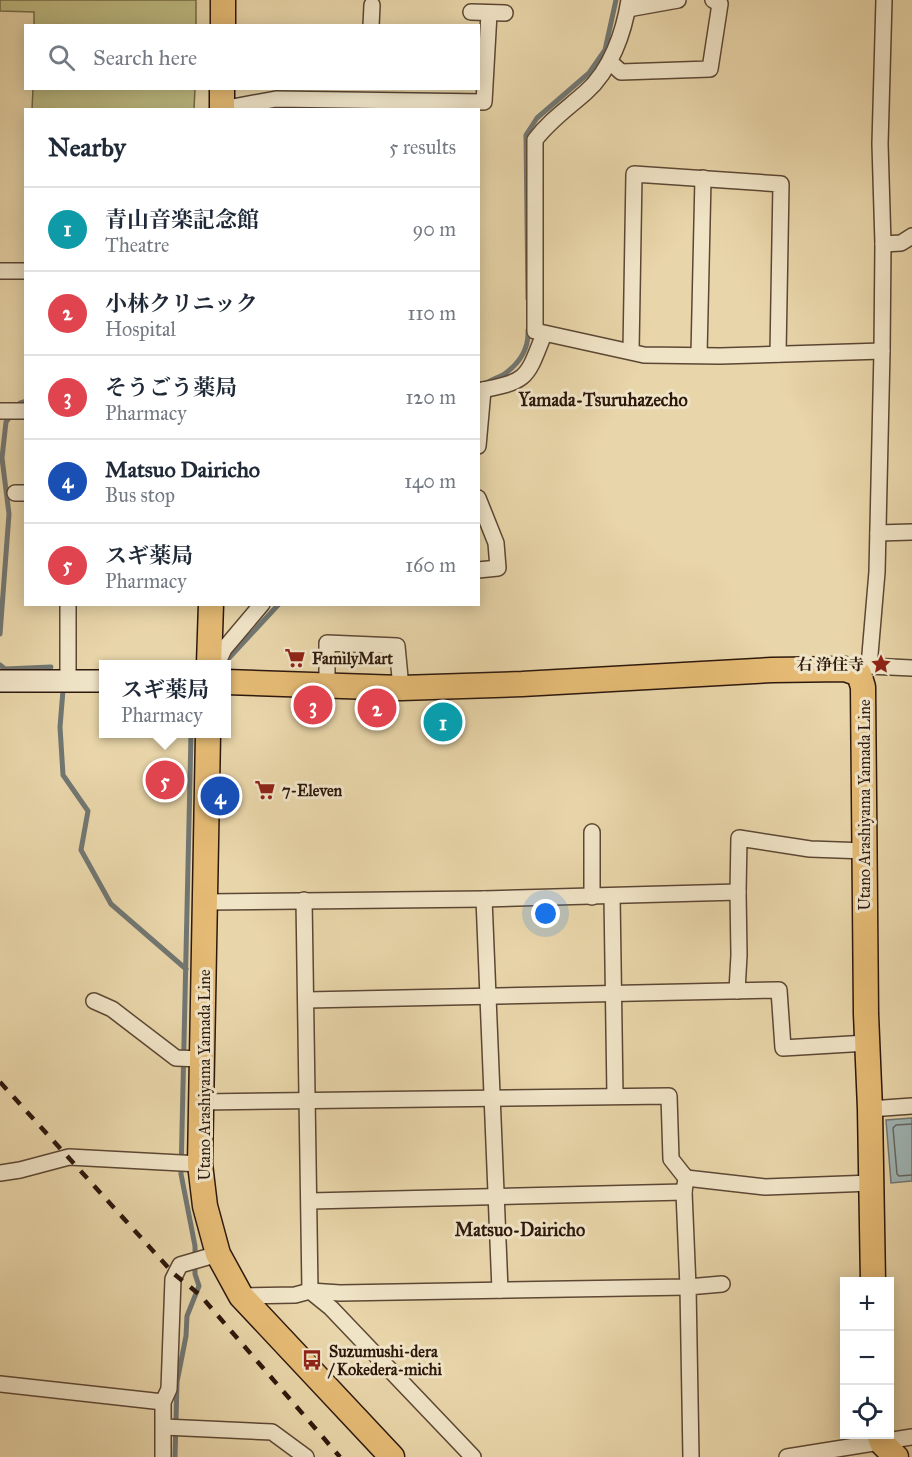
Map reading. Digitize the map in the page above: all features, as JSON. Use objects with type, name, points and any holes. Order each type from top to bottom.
[{"type":"main road","points":[[223,0],[223,24]]},
{"type":"main road","points":[[209,660],[211,606]]},
{"type":"main road","points":[[231,682],[401,688],[522,684],[772,670],[864,670]]},
{"type":"main road","name":"Utano Arashiyama Yamada Line","points":[[864,670],[867,1042],[873,1277]]},
{"type":"main road","points":[[0,681],[99,681]]},
{"type":"main road","name":"Utano Arashiyama Yamada Line","points":[[208,738],[201,1102],[187,1164],[205,1206],[218,1254],[240,1296],[392,1457]]},
{"type":"street","points":[[678,0],[628,4],[610,62],[588,90],[546,125],[535,140],[535,331],[644,355],[882,351]]},
{"type":"street","points":[[610,62],[621,72],[710,69],[720,4],[713,0]]},
{"type":"street","points":[[884,0],[880,144],[883,244],[882,351],[877,572],[864,670],[912,668]]},
{"type":"street","points":[[371,24],[372,5]]},
{"type":"street","points":[[222,102],[370,94],[395,105],[484,102],[497,13],[471,12]]},
{"type":"street","points":[[631,351],[634,174],[782,184],[778,354]]},
{"type":"street","points":[[699,355],[703,178]]},
{"type":"street","points":[[883,244],[901,243],[912,236]]},
{"type":"street","points":[[0,271],[24,272]]},
{"type":"street","points":[[480,409],[481,390],[514,384],[530,370],[544,334]]},
{"type":"street","points":[[0,411],[24,411]]},
{"type":"street","points":[[480,503],[496,543],[498,568],[480,570]]},
{"type":"street","points":[[878,533],[912,532]]},
{"type":"street","points":[[68,606],[68,681]]},
{"type":"street","points":[[219,660],[224,650],[260,606]]},
{"type":"street","points":[[327,685],[327,644],[397,646],[401,688]]},
{"type":"street","points":[[592,832],[592,897]]},
{"type":"street","points":[[737,991],[739,838],[810,849],[866,851]]},
{"type":"street","points":[[206,902],[592,897],[738,892]]},
{"type":"street","points":[[612,896],[615,1096]]},
{"type":"street","points":[[484,899],[500,1290]]},
{"type":"street","points":[[304,900],[310,1291]]},
{"type":"street","points":[[307,1000],[779,990],[783,1048],[867,1042]]},
{"type":"street","points":[[94,1001],[112,1009],[176,1058],[202,1059]]},
{"type":"street","points":[[201,1102],[669,1096],[671,1159],[685,1185],[692,1457]]},
{"type":"street","points":[[870,1109],[912,1106]]},
{"type":"street","points":[[0,1173],[69,1157],[187,1164]]},
{"type":"street","points":[[310,1201],[496,1197],[685,1185],[765,1187],[872,1184]]},
{"type":"street","points":[[163,1457],[163,1402],[169,1389],[173,1279],[180,1265],[218,1254]]},
{"type":"street","points":[[240,1296],[295,1295],[310,1291],[339,1293],[688,1287],[722,1284]]},
{"type":"street","points":[[310,1291],[332,1308],[473,1457]]},
{"type":"street","points":[[0,1384],[163,1402]]},
{"type":"street","points":[[164,1427],[272,1432],[306,1457]]},
{"type":"street","points":[[787,1457],[886,1445],[912,1437]]},
{"type":"shaded area","points":[[0,0],[196,0],[196,24],[34,24],[34,12],[0,11]]},
{"type":"shaded area","points":[[33,90],[195,90],[194,108],[32,108]]},
{"type":"water","points":[[912,1118],[912,1181],[891,1183],[886,1120]]},
{"type":"waterway","points":[[528,299],[526,135],[537,118],[589,73],[605,50],[616,0]]},
{"type":"waterway","points":[[486,384],[503,375],[518,361],[527,344],[528,330]]},
{"type":"waterway","points":[[0,634],[9,514],[2,458],[6,422],[20,403],[24,402]]},
{"type":"waterway","points":[[229,658],[277,606]]},
{"type":"waterway","points":[[0,665],[5,669],[51,667]]},
{"type":"waterway","points":[[63,690],[60,727],[63,775],[88,811],[81,850],[111,904],[186,969]]},
{"type":"waterway","points":[[175,1457],[177,1382],[186,1336],[187,1316],[199,1286],[195,1274],[195,1246],[181,1174],[191,738]]},
{"type":"railway","points":[[0,1082],[174,1274],[200,1295],[340,1457]]},
{"type":"place","name":"FamilyMart","points":[[295,658]]},
{"type":"place","name":"右 浄住寺","points":[[881,664]]},
{"type":"place","name":"そうごう薬局","points":[[313,705]]},
{"type":"place","name":"小林クリニック","points":[[377,708]]},
{"type":"place","name":"青山音楽記念館","points":[[443,722]]},
{"type":"place","name":"スギ薬局","points":[[165,780]]},
{"type":"place","name":"7-Eleven","points":[[265,790]]},
{"type":"place","name":"Matsuo Dairicho","points":[[220,796]]},
{"type":"place","name":"Suzumushi-dera / Kokedera-michi","points":[[312,1360]]},
{"type":"district","name":"Yamada-Tsuruhazecho","points":[[603,400]]},
{"type":"district","name":"Matsuo-Dairicho","points":[[520,1230]]}]
